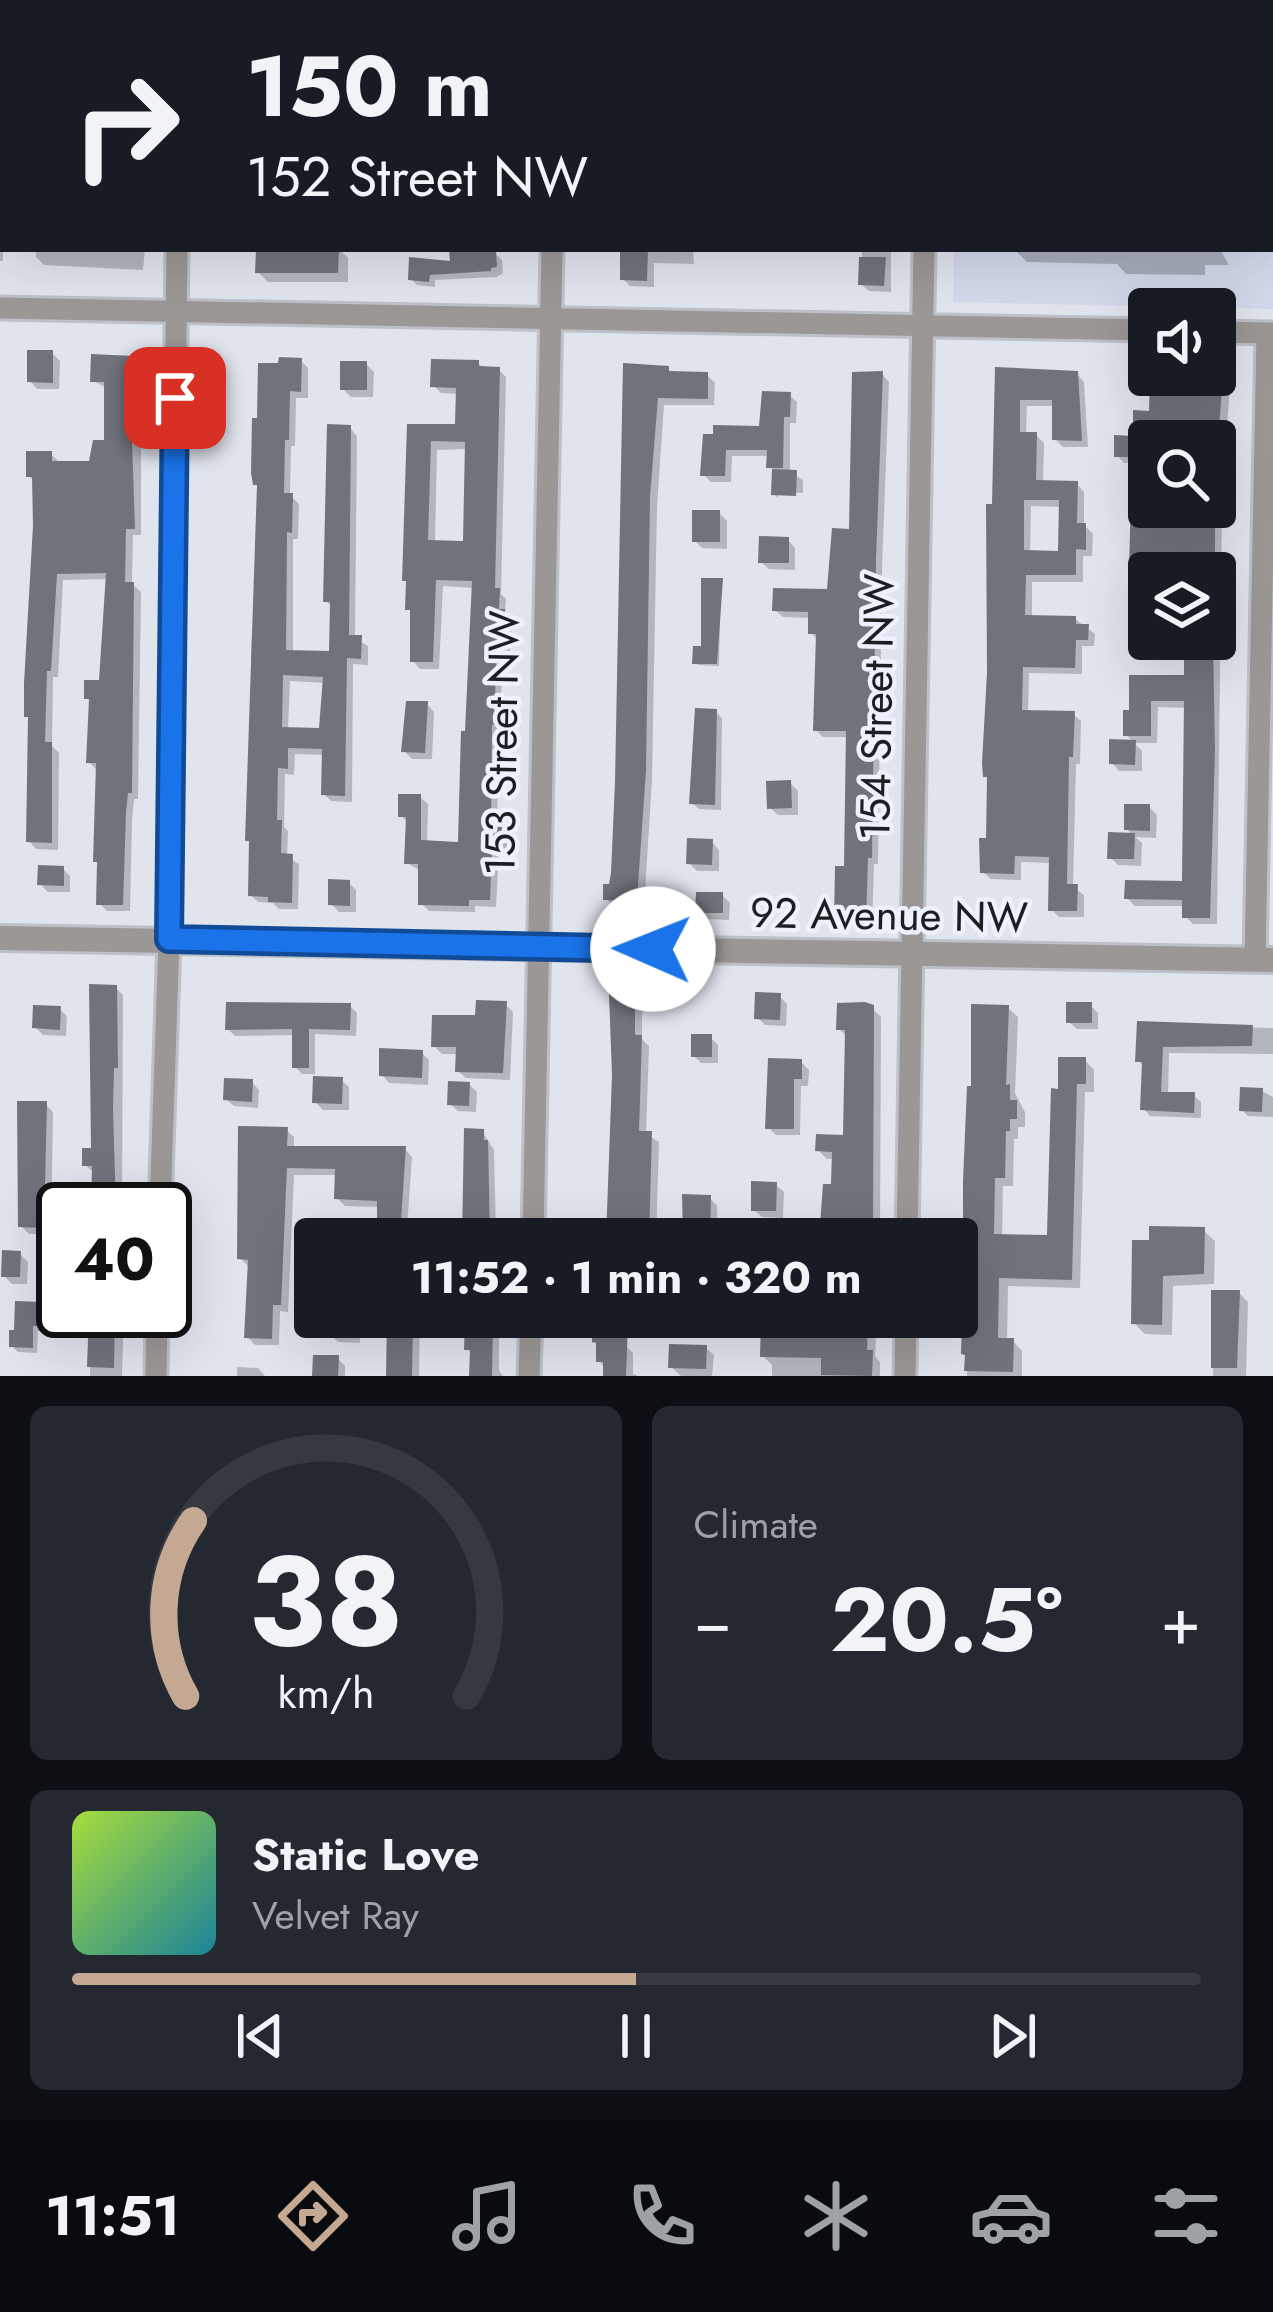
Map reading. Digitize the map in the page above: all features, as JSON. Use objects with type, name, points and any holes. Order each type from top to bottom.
[{"type":"street","points":[[161,1182],[169,939],[177,252]]},
{"type":"street","name":"153 Street NW","points":[[533,1218],[551,252]]},
{"type":"street","name":"154 Street NW","points":[[907,1218],[924,252]]},
{"type":"street","points":[[0,308],[1128,330]]},
{"type":"street","points":[[1236,332],[1270,333],[1264,960]]},
{"type":"street","name":"92 Avenue NW","points":[[0,938],[1264,960]]},
{"type":"street","points":[[156,1376],[157,1338]]},
{"type":"street","points":[[529,1376],[530,1338]]},
{"type":"street","points":[[905,1376],[906,1338]]},
{"type":"shaded area","points":[[954,252],[1273,252],[1273,309],[1236,308],[1236,288],[1128,288],[1128,306],[953,302]]},
{"type":"building","points":[[256,252],[339,252],[338,273],[255,273]]},
{"type":"building","points":[[449,252],[496,252],[497,267],[430,275],[429,282],[408,280],[409,257],[450,261]]},
{"type":"building","points":[[620,252],[648,252],[647,281],[620,280]]},
{"type":"building","points":[[859,257],[886,257],[884,286],[858,285]]},
{"type":"building","points":[[27,350],[53,350],[53,383],[27,382]]},
{"type":"building","points":[[91,354],[134,356],[135,529],[126,529],[125,582],[134,582],[132,793],[128,793],[126,813],[123,905],[96,905],[96,763],[86,763],[89,699],[84,699],[84,680],[99,680],[106,573],[57,574],[45,742],[52,742],[52,843],[26,842],[24,683],[33,525],[26,451],[52,451],[52,461],[89,461],[93,440],[104,440],[104,382],[90,382]]},
{"type":"building","points":[[279,357],[302,358],[301,392],[290,391],[289,440],[285,440],[284,493],[293,493],[292,533],[287,532],[286,650],[329,651],[330,602],[323,602],[327,424],[351,425],[349,635],[362,635],[361,659],[347,658],[345,796],[321,795],[322,749],[288,748],[288,769],[278,768],[277,820],[282,820],[281,853],[293,854],[292,903],[248,896],[249,841],[245,841],[257,485],[251,473],[252,418],[257,418],[258,363],[278,363]],"holes":[[[283,675],[323,677],[319,728],[282,727]]]},
{"type":"building","points":[[431,359],[479,360],[479,366],[500,367],[495,588],[500,588],[499,609],[505,609],[502,659],[496,659],[495,702],[503,702],[503,725],[492,725],[491,825],[502,825],[501,846],[492,846],[490,900],[469,900],[469,906],[418,905],[418,864],[404,864],[406,817],[398,817],[398,794],[421,794],[421,840],[458,842],[472,581],[436,580],[433,662],[410,662],[410,610],[405,610],[406,581],[402,581],[407,424],[455,424],[456,388],[430,387]],"holes":[[[431,441],[465,442],[463,541],[428,540]]]},
{"type":"building","points":[[340,361],[367,361],[367,390],[340,390]]},
{"type":"building","points":[[623,363],[708,372],[708,399],[658,398],[650,496],[646,770],[637,900],[603,900],[603,884],[609,884],[611,873],[615,782]]},
{"type":"building","points":[[995,367],[1078,371],[1082,441],[1052,440],[1052,400],[1020,400],[1020,432],[1037,432],[1036,480],[1078,481],[1077,523],[1086,523],[1086,550],[1076,549],[1076,575],[1026,575],[1025,615],[1076,616],[1076,624],[1089,624],[1088,640],[1076,640],[1075,668],[1023,667],[1022,710],[1075,711],[1073,757],[1069,757],[1067,884],[1078,884],[1077,911],[1048,911],[1049,857],[1015,856],[1014,874],[980,873],[987,777],[983,777],[982,763],[986,504],[992,504]],"holes":[[[1024,500],[1059,500],[1058,551],[1024,550]]]},
{"type":"building","points":[[883,371],[872,858],[868,858],[866,922],[834,921],[835,866],[844,866],[846,731],[813,731],[816,634],[808,634],[808,612],[772,611],[773,588],[827,589],[832,528],[849,529],[852,372]]},
{"type":"building","points":[[762,391],[791,392],[790,417],[784,417],[783,468],[766,468],[767,450],[726,450],[725,476],[700,476],[703,434],[713,434],[713,425],[759,426]]},
{"type":"building","points":[[1149,396],[1221,396],[1220,420],[1133,420],[1133,410],[1149,411]]},
{"type":"building","points":[[1114,435],[1128,436],[1128,457],[1114,457]]},
{"type":"building","points":[[772,469],[797,470],[796,496],[771,495]]},
{"type":"building","points":[[692,510],[720,510],[720,542],[692,542]]},
{"type":"building","points":[[1130,528],[1215,528],[1215,552],[1129,552]]},
{"type":"building","points":[[759,536],[789,537],[789,563],[758,563]]},
{"type":"building","points":[[701,578],[723,578],[717,664],[692,664],[693,646],[701,646]]},
{"type":"building","points":[[1184,660],[1213,660],[1210,918],[1182,918],[1182,900],[1124,899],[1125,880],[1182,881],[1184,701],[1151,701],[1151,736],[1123,736],[1129,675],[1184,675]]},
{"type":"building","points":[[406,701],[428,701],[425,753],[401,752]]},
{"type":"building","points":[[695,708],[717,709],[715,805],[689,804]]},
{"type":"building","points":[[1109,739],[1136,740],[1135,765],[1109,764]]},
{"type":"building","points":[[791,780],[792,808],[767,809],[766,781]]},
{"type":"building","points":[[1124,804],[1150,804],[1150,831],[1124,830]]},
{"type":"building","points":[[1108,832],[1135,833],[1134,859],[1107,859]]},
{"type":"building","points":[[687,838],[713,839],[712,865],[686,864]]},
{"type":"building","points":[[38,865],[64,866],[64,886],[37,885]]},
{"type":"building","points":[[328,879],[350,880],[350,906],[328,905]]},
{"type":"building","points":[[696,892],[723,892],[723,913],[695,913]]},
{"type":"building","points":[[89,984],[117,985],[115,1182],[92,1182],[92,1166],[82,1166],[82,1148],[91,1148]]},
{"type":"building","points":[[755,992],[781,993],[780,1020],[754,1019]]},
{"type":"building","points":[[609,994],[635,994],[635,1035],[642,1035],[639,1131],[652,1131],[650,1218],[607,1218],[612,1075]]},
{"type":"building","points":[[476,1000],[507,1001],[503,1073],[455,1072],[456,1047],[431,1047],[432,1015],[475,1015]]},
{"type":"building","points":[[226,1002],[351,1003],[350,1030],[309,1029],[309,1068],[292,1068],[292,1029],[225,1030]]},
{"type":"building","points":[[1066,1002],[1092,1002],[1092,1023],[1066,1023]]},
{"type":"building","points":[[837,1003],[874,1005],[873,1218],[821,1218],[823,1184],[831,1184],[832,1152],[815,1151],[816,1134],[843,1135],[845,1030],[836,1030]]},
{"type":"building","points":[[971,1004],[1009,1005],[1006,1085],[1010,1084],[1010,1100],[1017,1100],[1017,1119],[1010,1119],[1010,1131],[1006,1131],[1005,1178],[995,1178],[994,1234],[1047,1235],[1051,1088],[1058,1089],[1058,1057],[1086,1057],[1086,1084],[1077,1084],[1072,1280],[999,1278],[998,1338],[1014,1338],[1013,1372],[964,1371],[965,1355],[961,1354],[962,1338],[978,1338],[978,1218],[963,1218],[967,1086],[971,1086]]},
{"type":"building","points":[[33,1005],[61,1006],[60,1030],[32,1028]]},
{"type":"building","points":[[1137,1021],[1253,1025],[1252,1046],[1163,1047],[1161,1092],[1195,1092],[1194,1113],[1140,1110],[1142,1062],[1135,1062]]},
{"type":"building","points":[[691,1034],[712,1034],[712,1057],[691,1057]]},
{"type":"building","points":[[379,1048],[423,1050],[422,1078],[379,1076]]},
{"type":"building","points":[[768,1058],[802,1059],[802,1079],[794,1079],[794,1129],[765,1129]]},
{"type":"building","points":[[313,1076],[343,1077],[342,1104],[312,1103]]},
{"type":"building","points":[[224,1078],[253,1079],[252,1102],[223,1100]]},
{"type":"building","points":[[448,1081],[470,1082],[469,1106],[447,1105]]},
{"type":"building","points":[[1240,1087],[1263,1088],[1262,1112],[1239,1111]]},
{"type":"building","points":[[17,1101],[47,1101],[45,1182],[36,1182],[36,1228],[18,1227]]},
{"type":"building","points":[[238,1126],[288,1127],[287,1146],[406,1146],[401,1218],[377,1218],[377,1201],[334,1199],[335,1169],[287,1168],[281,1305],[273,1305],[272,1339],[244,1338],[248,1260],[237,1259]]},
{"type":"building","points":[[464,1128],[484,1129],[490,1218],[462,1218]]},
{"type":"building","points":[[751,1181],[777,1182],[776,1211],[751,1211]]},
{"type":"building","points":[[682,1194],[711,1195],[710,1218],[683,1218]]},
{"type":"building","points":[[1149,1226],[1205,1227],[1204,1274],[1163,1276],[1162,1325],[1131,1324],[1132,1240],[1149,1240]]},
{"type":"building","points":[[2,1250],[21,1251],[20,1277],[1,1277]]},
{"type":"building","points":[[1211,1290],[1240,1290],[1237,1368],[1211,1368]]},
{"type":"building","points":[[15,1301],[36,1302],[33,1348],[9,1347],[9,1330],[14,1330]]},
{"type":"building","points":[[88,1338],[115,1338],[114,1368],[87,1367]]},
{"type":"building","points":[[387,1338],[413,1338],[412,1376],[386,1376]]},
{"type":"building","points":[[464,1338],[493,1338],[492,1376],[469,1376],[470,1350],[464,1350]]},
{"type":"building","points":[[592,1338],[627,1338],[626,1376],[603,1376],[603,1362],[596,1362],[596,1343]]},
{"type":"building","points":[[760,1338],[867,1338],[867,1350],[873,1350],[872,1376],[821,1375],[821,1358],[760,1357]]},
{"type":"building","points":[[669,1344],[707,1345],[706,1369],[668,1368]]},
{"type":"building","points":[[313,1355],[339,1355],[338,1376],[312,1376]]},
{"type":"route","points":[[175,398],[169,939],[653,949]]}]
